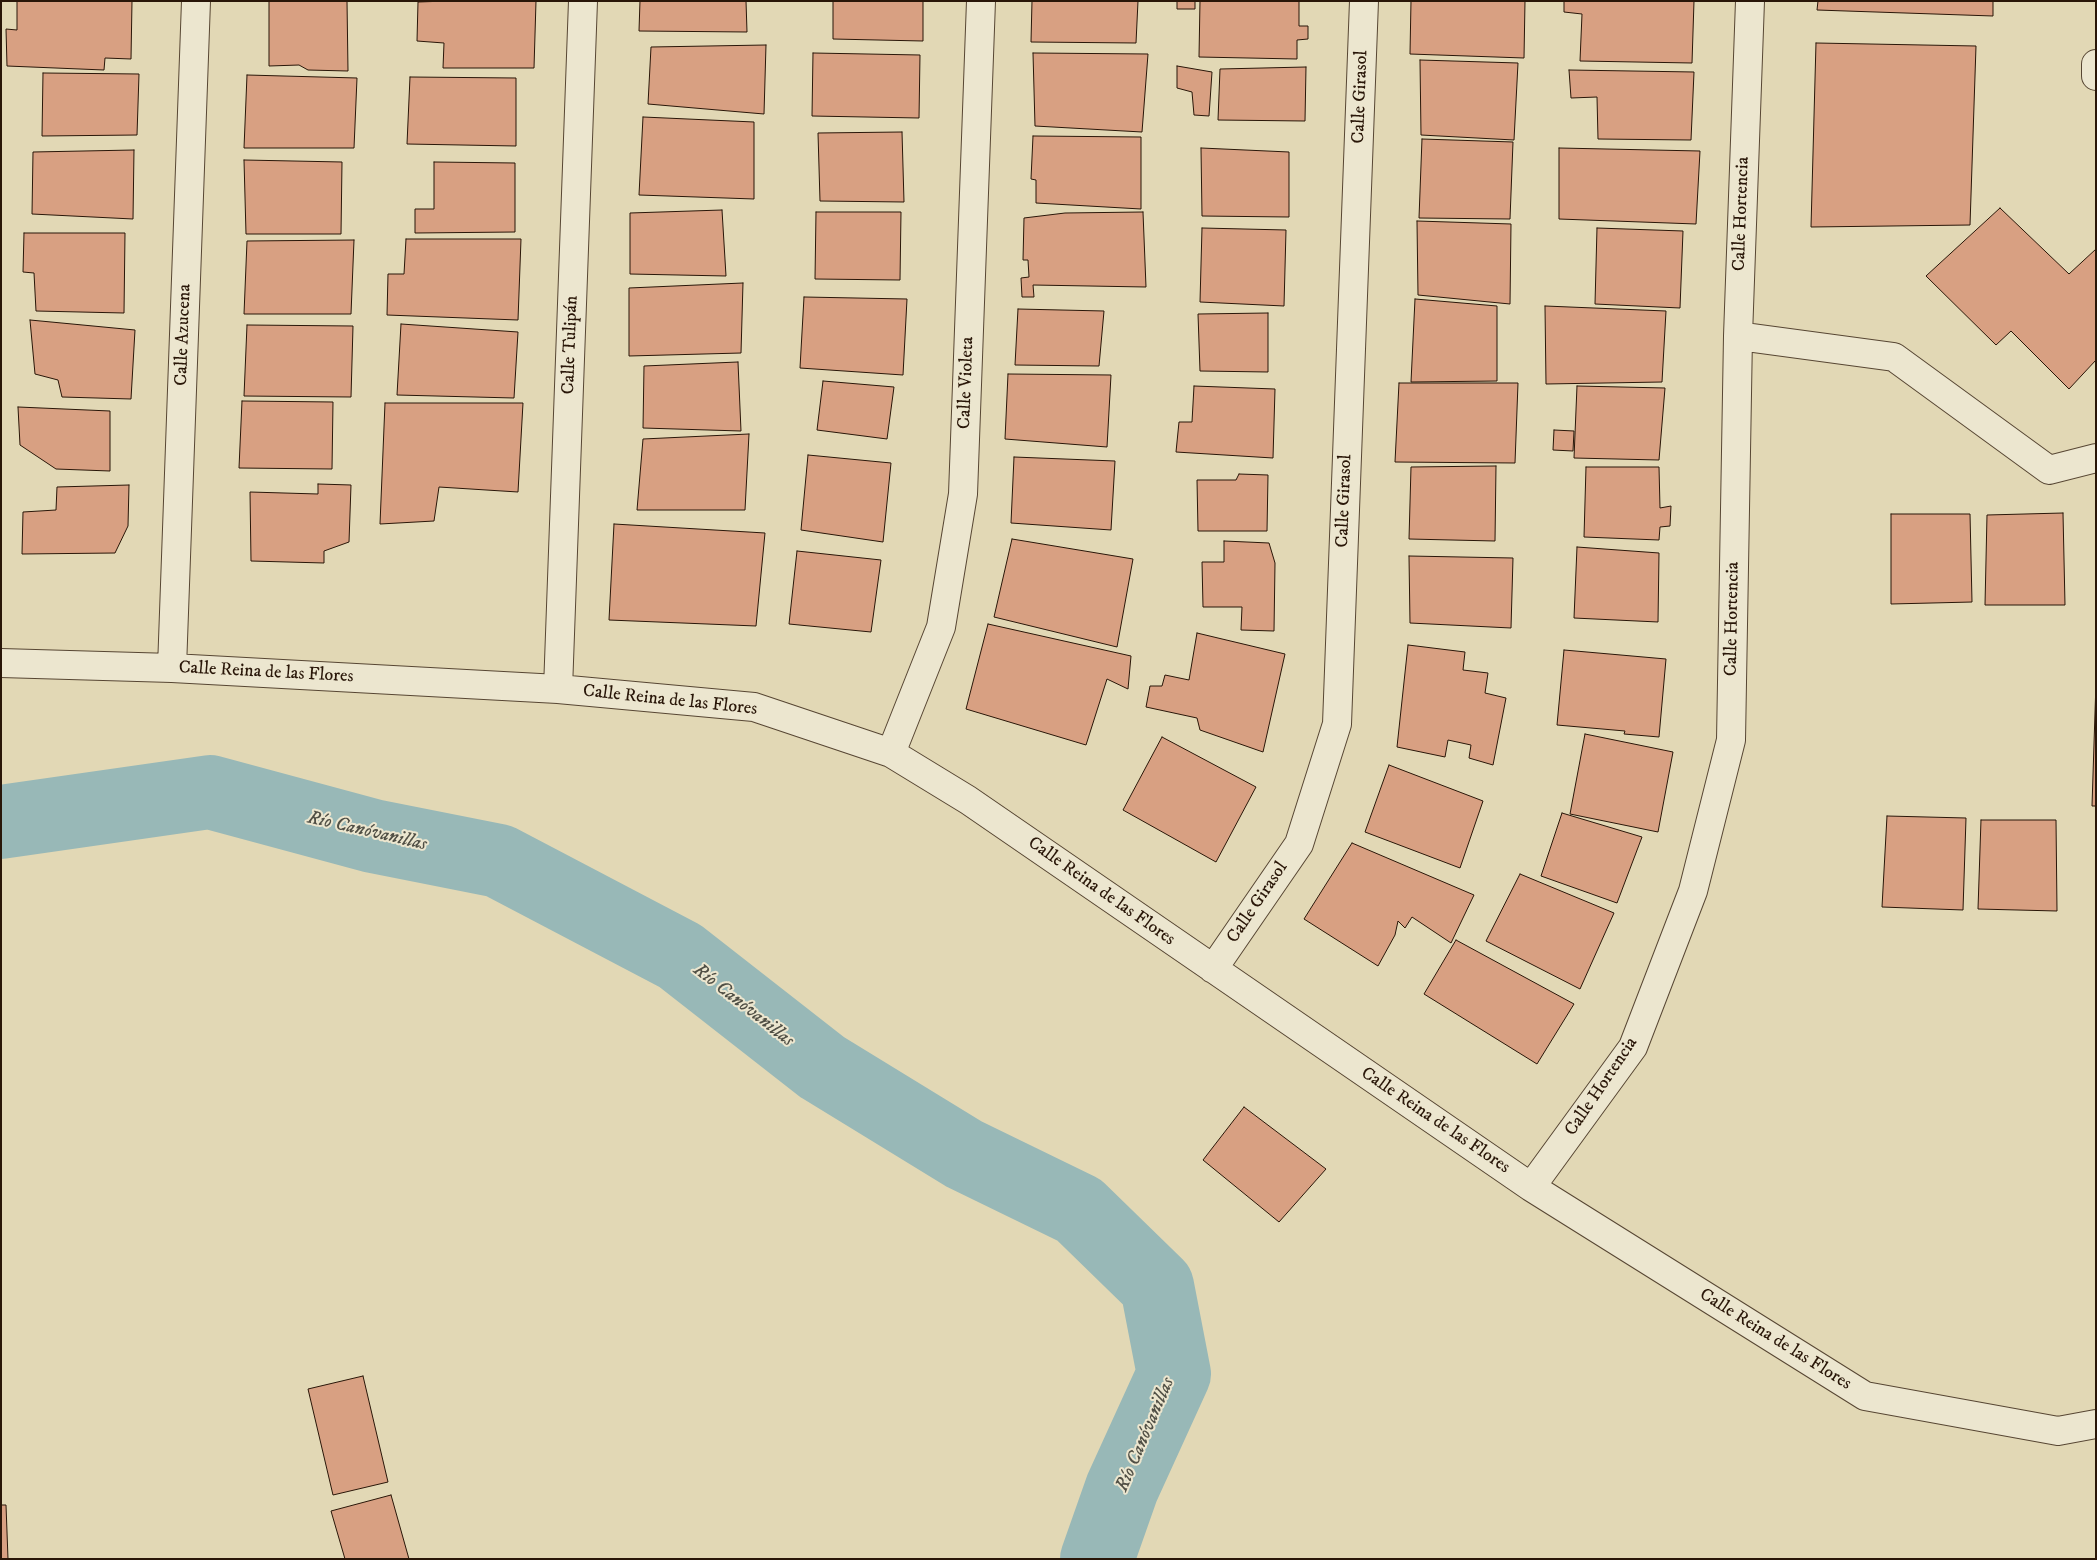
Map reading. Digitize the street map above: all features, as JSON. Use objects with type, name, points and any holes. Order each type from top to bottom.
[{"type":"street","name":"Calle Azucena","points":[[172,668],[196,1]]},
{"type":"street","name":"Calle Tulipán","points":[[558,689],[583,1]]},
{"type":"street","name":"Calle Violeta","points":[[891,753],[941,627],[963,494],[981,1]]},
{"type":"street","name":"Calle Girasol","points":[[1213,969],[1298,844],[1337,724],[1364,1]]},
{"type":"street","name":"Calle Hortencia","points":[[1531,1188],[1633,1047],[1693,891],[1728,749],[1731,730],[1738,336],[1750,1]]},
{"type":"street","points":[[2096,64],[2096,76]]},
{"type":"street","points":[[1738,336],[1894,357],[2049,470],[2096,458]]},
{"type":"street","name":"Calle Reina de las Flores","points":[[1,663],[172,668],[558,689],[754,707],[891,753],[968,800],[1531,1188],[1865,1396],[2058,1431],[2096,1424]]},
{"type":"building","points":[[17,1],[132,1],[131,59],[105,58],[104,70],[7,66],[6,29],[17,30]]},
{"type":"building","points":[[269,1],[347,1],[348,71],[308,70],[299,65],[269,66]]},
{"type":"building","points":[[536,1],[534,68],[443,68],[444,43],[417,41],[418,2]]},
{"type":"building","points":[[640,1],[746,1],[747,32],[639,31]]},
{"type":"building","points":[[833,1],[923,1],[923,41],[833,39]]},
{"type":"building","points":[[1032,1],[1138,1],[1136,43],[1031,42]]},
{"type":"building","points":[[1177,1],[1195,1],[1195,9],[1177,9]]},
{"type":"building","points":[[1200,1],[1299,1],[1299,26],[1308,26],[1308,39],[1297,40],[1297,59],[1199,57]]},
{"type":"building","points":[[1411,1],[1525,1],[1524,58],[1410,54]]},
{"type":"building","points":[[1564,1],[1694,1],[1692,63],[1580,61],[1582,14],[1564,12]]},
{"type":"building","points":[[1818,1],[1993,1],[1993,16],[1817,10]]},
{"type":"building","points":[[1816,43],[1976,46],[1970,225],[1811,227]]},
{"type":"building","points":[[766,45],[764,114],[648,104],[651,47]]},
{"type":"building","points":[[813,53],[920,55],[919,118],[812,116]]},
{"type":"building","points":[[1033,53],[1148,54],[1142,132],[1035,126]]},
{"type":"building","points":[[1420,60],[1518,63],[1514,140],[1421,135]]},
{"type":"building","points":[[1177,66],[1212,72],[1209,116],[1194,115],[1192,92],[1177,88]]},
{"type":"building","points":[[1306,67],[1305,121],[1218,120],[1220,69]]},
{"type":"building","points":[[1569,70],[1694,72],[1691,140],[1598,139],[1597,97],[1571,98]]},
{"type":"building","points":[[43,73],[139,74],[137,135],[42,136]]},
{"type":"building","points":[[247,75],[357,78],[354,148],[244,148]]},
{"type":"building","points":[[410,77],[516,78],[516,146],[407,144]]},
{"type":"building","points":[[643,117],[754,122],[754,199],[639,195]]},
{"type":"building","points":[[902,132],[904,202],[820,201],[818,133]]},
{"type":"building","points":[[1033,136],[1141,137],[1141,209],[1036,203],[1036,180],[1031,179]]},
{"type":"building","points":[[1422,139],[1513,142],[1510,219],[1419,218]]},
{"type":"building","points":[[1201,148],[1289,152],[1289,217],[1202,216]]},
{"type":"building","points":[[1559,148],[1700,151],[1696,224],[1559,219]]},
{"type":"building","points":[[134,150],[133,219],[32,214],[33,152]]},
{"type":"building","points":[[244,160],[342,162],[341,234],[246,234]]},
{"type":"building","points":[[434,162],[515,163],[515,232],[415,233],[415,209],[434,209]]},
{"type":"building","points":[[2000,208],[2069,274],[2096,249],[2096,360],[2069,389],[2011,331],[1996,345],[1926,276]]},
{"type":"building","points":[[722,210],[726,276],[630,274],[630,213]]},
{"type":"building","points":[[816,212],[901,212],[900,280],[815,279]]},
{"type":"building","points":[[1143,212],[1146,287],[1033,285],[1034,297],[1022,297],[1021,278],[1029,277],[1028,260],[1023,260],[1024,218],[1065,213]]},
{"type":"building","points":[[1417,221],[1511,224],[1510,304],[1418,295]]},
{"type":"building","points":[[1202,228],[1286,230],[1284,306],[1200,302]]},
{"type":"building","points":[[1597,228],[1683,231],[1680,308],[1595,304]]},
{"type":"building","points":[[24,233],[125,233],[124,313],[36,311],[34,273],[23,272]]},
{"type":"building","points":[[406,239],[521,239],[518,320],[387,315],[388,274],[404,274]]},
{"type":"building","points":[[354,240],[351,314],[244,314],[247,241]]},
{"type":"building","points":[[743,283],[741,353],[629,356],[629,288]]},
{"type":"building","points":[[804,297],[907,299],[903,375],[800,368]]},
{"type":"building","points":[[1415,299],[1497,306],[1497,381],[1411,382]]},
{"type":"building","points":[[1545,306],[1666,311],[1662,382],[1546,384]]},
{"type":"building","points":[[1018,309],[1104,311],[1099,366],[1015,365]]},
{"type":"building","points":[[1268,313],[1268,372],[1200,371],[1198,314]]},
{"type":"building","points":[[30,320],[135,330],[131,399],[62,397],[58,380],[35,374]]},
{"type":"building","points":[[401,324],[518,332],[514,398],[397,395]]},
{"type":"building","points":[[247,325],[353,326],[351,397],[244,396]]},
{"type":"building","points":[[738,362],[741,431],[643,428],[644,366]]},
{"type":"building","points":[[1008,374],[1111,375],[1107,447],[1005,439]]},
{"type":"building","points":[[823,381],[894,387],[887,439],[817,430]]},
{"type":"building","points":[[1399,383],[1518,383],[1515,463],[1395,462]]},
{"type":"building","points":[[1194,386],[1275,389],[1273,458],[1176,452],[1179,422],[1192,422]]},
{"type":"building","points":[[1577,386],[1665,388],[1659,460],[1574,458]]},
{"type":"building","points":[[242,401],[333,402],[332,469],[239,468]]},
{"type":"building","points":[[385,403],[523,403],[518,492],[439,487],[434,521],[380,524]]},
{"type":"building","points":[[18,407],[110,411],[110,471],[56,469],[20,445]]},
{"type":"building","points":[[1554,430],[1574,431],[1573,451],[1553,450]]},
{"type":"building","points":[[749,434],[745,510],[637,510],[643,439]]},
{"type":"building","points":[[808,455],[891,463],[883,542],[801,530]]},
{"type":"building","points":[[1014,457],[1115,461],[1111,530],[1011,523]]},
{"type":"building","points":[[1496,466],[1495,541],[1409,539],[1411,467]]},
{"type":"building","points":[[1586,467],[1659,467],[1660,508],[1671,506],[1670,526],[1660,527],[1659,540],[1584,537]]},
{"type":"building","points":[[1239,474],[1268,475],[1267,531],[1198,531],[1197,480],[1236,480]]},
{"type":"building","points":[[318,484],[351,485],[349,542],[324,551],[324,563],[251,561],[250,492],[318,494]]},
{"type":"building","points":[[129,485],[128,526],[115,553],[22,554],[23,512],[56,510],[57,487]]},
{"type":"building","points":[[2063,513],[2065,605],[1985,605],[1987,515]]},
{"type":"building","points":[[1891,514],[1970,514],[1972,602],[1891,604]]},
{"type":"building","points":[[614,524],[765,533],[756,626],[609,620]]},
{"type":"building","points":[[1012,539],[1133,559],[1117,647],[994,617]]},
{"type":"building","points":[[1224,541],[1269,543],[1275,563],[1274,631],[1241,630],[1242,607],[1203,607],[1202,562],[1224,562]]},
{"type":"building","points":[[1577,547],[1659,553],[1658,622],[1574,618]]},
{"type":"building","points":[[797,551],[881,560],[871,632],[789,624]]},
{"type":"building","points":[[1409,556],[1513,558],[1511,628],[1410,623]]},
{"type":"building","points":[[988,624],[1131,656],[1128,689],[1107,679],[1086,745],[966,709]]},
{"type":"building","points":[[1197,633],[1285,654],[1263,752],[1200,730],[1197,718],[1146,707],[1150,686],[1162,686],[1165,675],[1189,680]]},
{"type":"building","points":[[1408,645],[1465,652],[1463,670],[1488,673],[1485,693],[1506,698],[1493,765],[1469,758],[1471,745],[1448,740],[1445,757],[1397,747]]},
{"type":"building","points":[[1564,650],[1666,659],[1659,737],[1624,734],[1625,731],[1557,725]]},
{"type":"building","points":[[2096,682],[2096,806],[2092,806]]},
{"type":"building","points":[[1585,734],[1673,752],[1658,832],[1570,814]]},
{"type":"building","points":[[1162,737],[1256,787],[1216,862],[1123,810]]},
{"type":"building","points":[[1389,765],[1483,801],[1460,868],[1365,832]]},
{"type":"building","points":[[1562,813],[1642,837],[1617,903],[1541,876]]},
{"type":"building","points":[[1887,816],[1966,818],[1963,910],[1882,907]]},
{"type":"building","points":[[1981,820],[2056,820],[2057,911],[1978,909]]},
{"type":"building","points":[[1352,843],[1474,895],[1451,943],[1412,917],[1405,928],[1398,921],[1395,935],[1378,966],[1304,919]]},
{"type":"building","points":[[1520,874],[1614,913],[1580,989],[1486,941]]},
{"type":"building","points":[[1456,940],[1574,1004],[1537,1064],[1424,994]]},
{"type":"building","points":[[1244,1107],[1326,1169],[1279,1222],[1203,1160]]},
{"type":"building","points":[[363,1376],[388,1482],[333,1495],[308,1389]]},
{"type":"building","points":[[391,1495],[409,1559],[345,1559],[331,1511]]},
{"type":"building","points":[[1,1505],[6,1505],[8,1559],[1,1559]]},
{"type":"waterway","name":"Río Canóvanillas","points":[[1,822],[210,792],[373,836],[499,861],[680,956],[822,1067],[964,1154],[1079,1210],[1157,1286],[1174,1374],[1122,1488],[1097,1559]]}]
